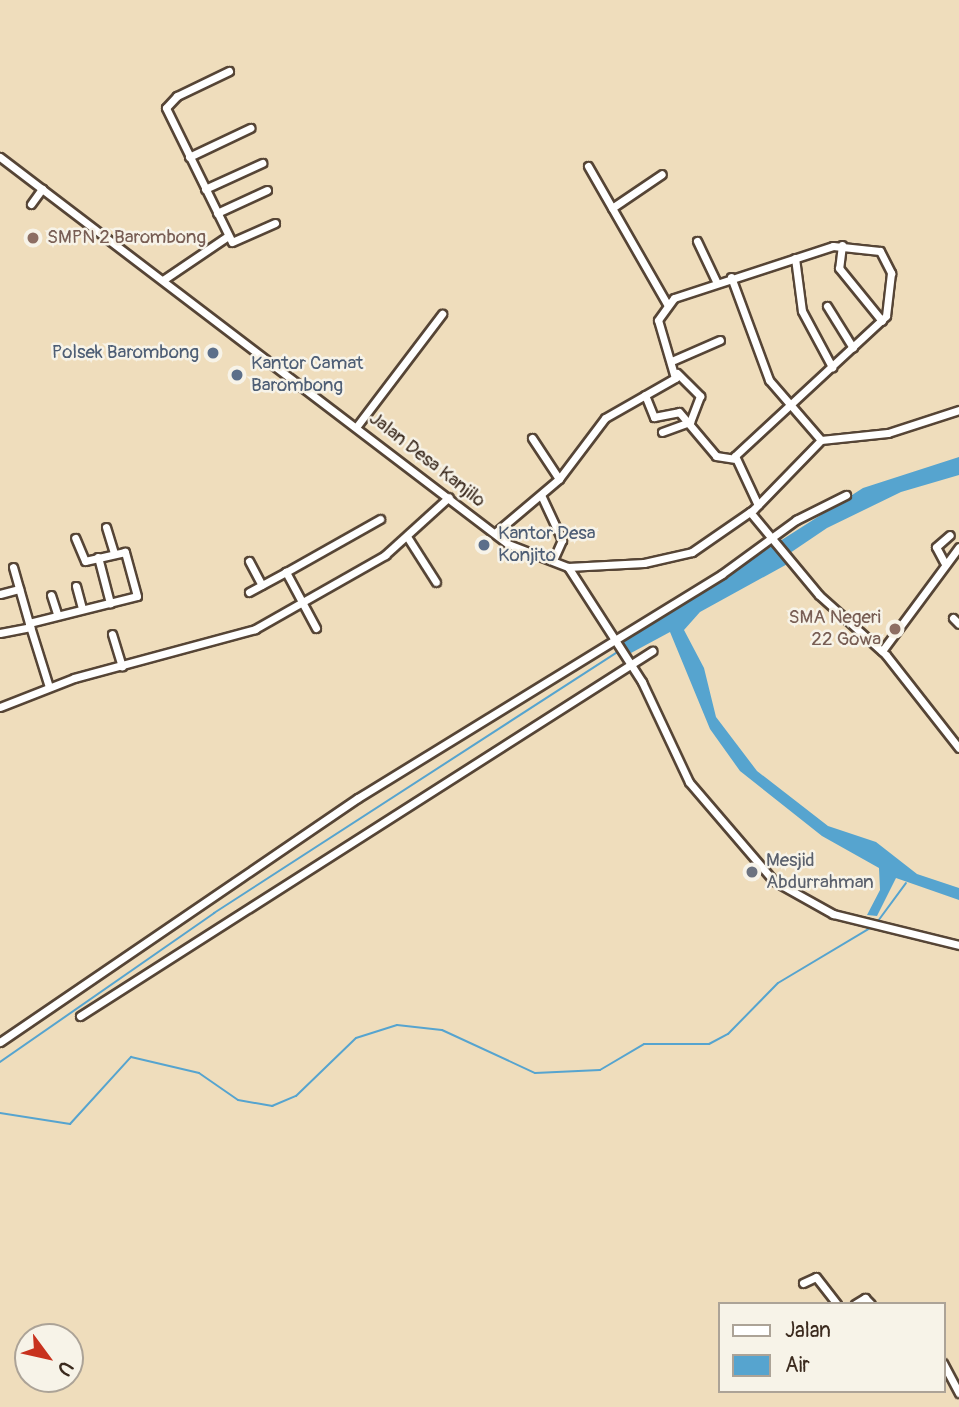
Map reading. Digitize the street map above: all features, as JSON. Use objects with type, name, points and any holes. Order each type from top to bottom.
[{"type":"street","points":[[229,71],[168,102],[189,157],[228,236],[237,245],[275,223]]},
{"type":"street","points":[[189,157],[250,128]]},
{"type":"street","name":"Jalan Desa Kanjilo","points":[[0,157],[495,533],[518,549],[568,567]]},
{"type":"street","points":[[205,189],[262,163]]},
{"type":"street","points":[[588,166],[667,304]]},
{"type":"street","points":[[612,208],[662,174]]},
{"type":"street","points":[[32,204],[42,189]]},
{"type":"street","points":[[216,213],[267,190]]},
{"type":"street","points":[[163,280],[228,236]]},
{"type":"street","points":[[697,240],[716,281]]},
{"type":"street","points":[[842,245],[839,268],[882,321]]},
{"type":"street","points":[[662,432],[690,422],[700,396],[677,373],[658,320],[667,304],[716,281],[842,245],[873,249],[886,258],[891,303],[882,321],[734,459]]},
{"type":"street","points":[[794,258],[802,312],[832,367]]},
{"type":"street","points":[[731,277],[769,380],[821,440]]},
{"type":"street","points":[[827,306],[853,348]]},
{"type":"street","points":[[357,426],[442,314]]},
{"type":"street","points":[[674,360],[720,340]]},
{"type":"street","points":[[495,533],[559,479],[605,418],[677,373]]},
{"type":"street","points":[[645,395],[654,417],[679,412],[716,456],[734,459]]},
{"type":"street","points":[[959,410],[888,433],[821,440],[750,512],[684,555],[568,567],[613,643],[630,663],[689,782],[761,868],[813,905],[860,922],[959,945]]},
{"type":"street","points":[[532,438],[559,479]]},
{"type":"street","points":[[734,459],[758,505]]},
{"type":"street","points":[[541,495],[562,542],[553,560]]},
{"type":"street","points":[[0,1042],[358,798],[613,643],[846,495]]},
{"type":"street","points":[[0,707],[49,687],[242,634],[408,538],[449,497]]},
{"type":"street","points":[[750,512],[794,567],[882,651],[959,748]]},
{"type":"street","points":[[249,592],[380,519]]},
{"type":"street","points":[[106,527],[114,553]]},
{"type":"street","points":[[944,562],[936,547],[950,535]]},
{"type":"street","points":[[0,633],[57,613],[137,595],[125,552],[84,561],[75,538]]},
{"type":"street","points":[[408,538],[436,582]]},
{"type":"street","points":[[882,651],[944,562],[959,547]]},
{"type":"street","points":[[98,557],[110,603]]},
{"type":"street","points":[[249,561],[262,585]]},
{"type":"street","points":[[13,567],[49,687]]},
{"type":"street","points":[[286,572],[316,628]]},
{"type":"street","points":[[76,586],[82,608]]},
{"type":"street","points":[[0,594],[19,589]]},
{"type":"street","points":[[51,595],[57,613]]},
{"type":"street","points":[[112,634],[122,666]]},
{"type":"street","points":[[80,1016],[652,651]]},
{"type":"street","points":[[803,1283],[816,1278],[835,1302]]},
{"type":"street","points":[[945,1367],[959,1393]]},
{"type":"water","points":[[959,457],[959,475],[901,492],[827,528],[790,553],[791,562],[700,612],[684,630],[704,668],[716,717],[757,771],[828,826],[876,842],[917,874],[959,888],[959,900],[896,878],[877,916],[867,915],[880,890],[879,868],[822,836],[740,771],[710,729],[670,632],[631,653],[622,642],[863,488]]},
{"type":"waterway","points":[[0,1062],[214,913],[620,650]]},
{"type":"waterway","points":[[878,921],[906,883]]},
{"type":"waterway","points":[[0,1113],[70,1124],[131,1057],[199,1073],[238,1100],[272,1106],[296,1096],[356,1038],[397,1025],[442,1030],[535,1073],[600,1070],[644,1044],[709,1044],[728,1034],[778,983],[872,927]]},
{"type":"place","name":"SMPN 2 Barombong","points":[[33,238]]},
{"type":"place","name":"Polsek Barombong","points":[[213,353]]},
{"type":"place","name":"Kantor Camat Barombong","points":[[237,375]]},
{"type":"place","name":"Kantor Desa Konjito","points":[[484,545]]},
{"type":"place","name":"SMA Negeri 22 Gowa","points":[[895,629]]},
{"type":"place","name":"Mesjid Abdurrahman","points":[[752,872]]}]
